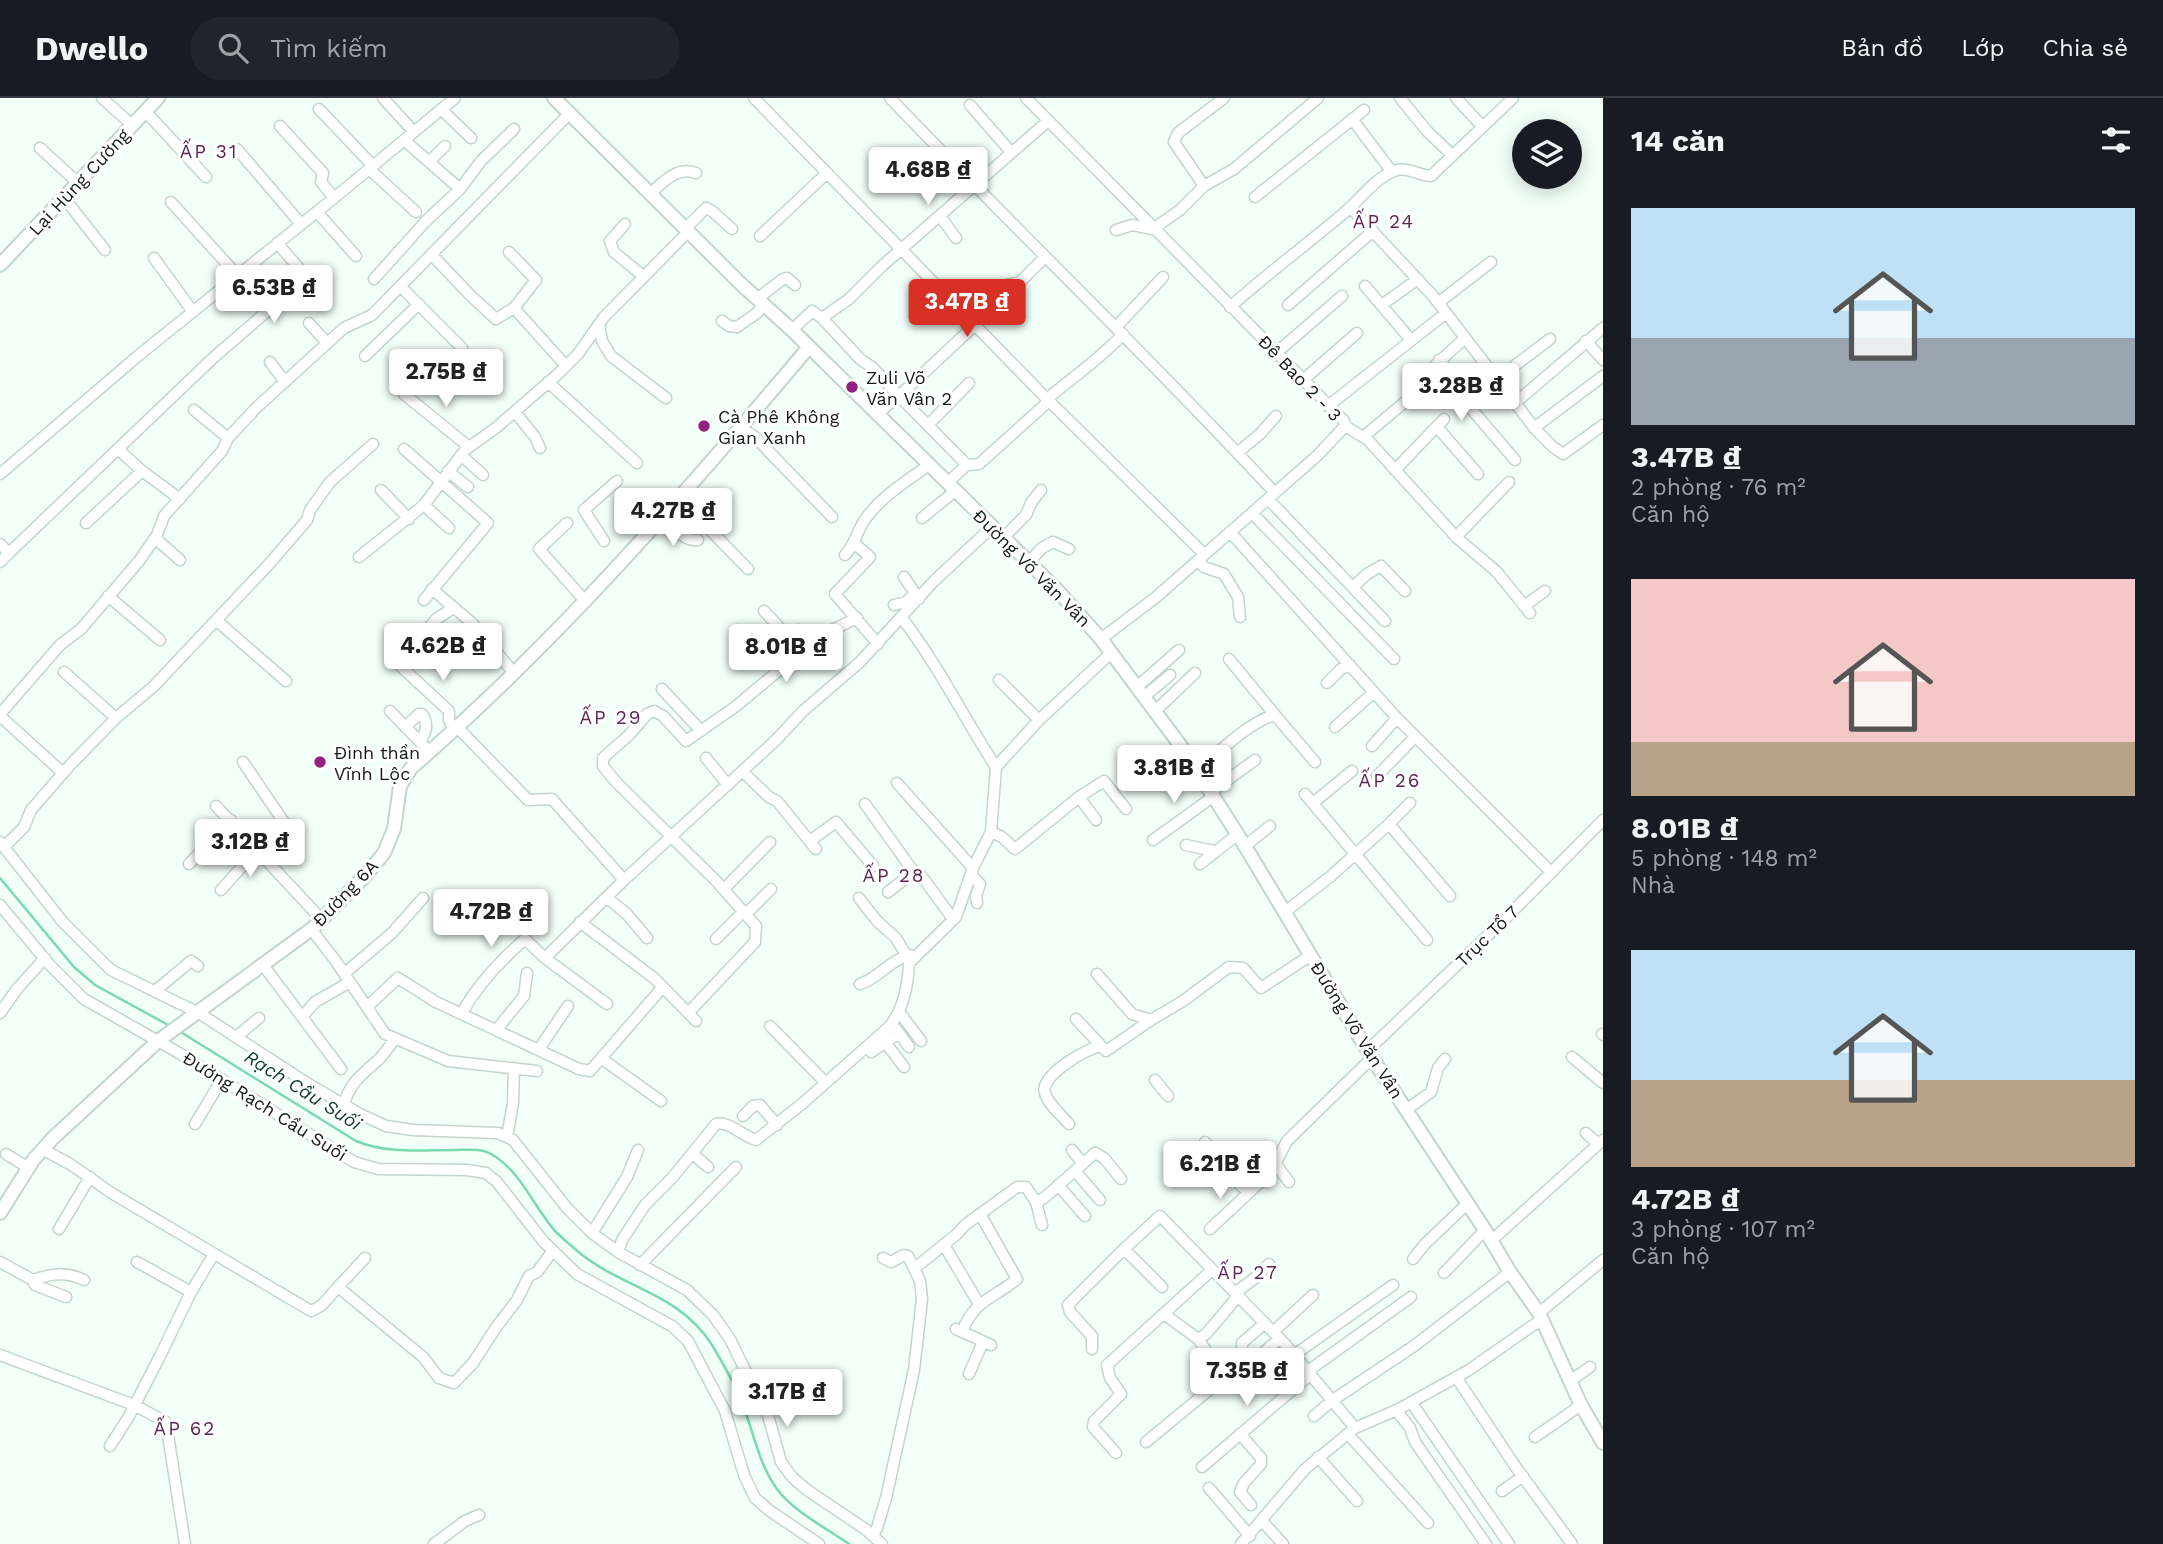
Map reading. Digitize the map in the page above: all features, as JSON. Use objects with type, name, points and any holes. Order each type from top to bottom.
[{"type":"street","points":[[102,98],[132,125]]},
{"type":"street","name":"Lại Hùng Cường","points":[[0,265],[158,98]]},
{"type":"street","points":[[383,98],[414,132]]},
{"type":"street","points":[[0,474],[139,355],[455,98]]},
{"type":"street","name":"Đường Võ Văn Vân","points":[[554,98],[687,231],[1069,601],[1101,639],[1155,710],[1212,794],[1370,1054],[1540,1316],[1581,1405],[1603,1443]]},
{"type":"street","points":[[754,98],[1201,557],[1203,568],[1224,574],[1238,597],[1240,617]]},
{"type":"street","points":[[890,98],[1237,453],[1271,496],[1385,621]]},
{"type":"street","name":"Đê Bao 2 - 3","points":[[1026,98],[1344,421],[1345,426],[1318,455],[1155,598],[1101,639]]},
{"type":"street","points":[[1203,186],[1174,142],[1178,133],[1224,98]]},
{"type":"street","points":[[1116,230],[1132,225],[1153,229],[1180,209],[1203,186],[1234,169],[1318,98]]},
{"type":"street","points":[[1400,98],[1427,131],[1452,155]]},
{"type":"street","points":[[1456,98],[1482,126]]},
{"type":"street","points":[[1230,307],[1378,181],[1392,172],[1407,169],[1430,176],[1513,98]]},
{"type":"street","points":[[970,105],[1011,152]]},
{"type":"street","points":[[441,109],[471,138]]},
{"type":"street","points":[[319,110],[371,168],[416,212]]},
{"type":"street","points":[[1255,197],[1364,110]]},
{"type":"street","points":[[145,111],[206,177]]},
{"type":"street","points":[[63,773],[0,715],[60,645],[81,629],[139,561],[155,537],[164,516],[222,450],[228,438],[344,328],[372,315],[569,114]]},
{"type":"street","points":[[1352,119],[1392,172]]},
{"type":"street","points":[[822,318],[849,299],[1048,121]]},
{"type":"street","points":[[280,126],[323,173],[321,182],[334,198]]},
{"type":"street","points":[[374,279],[460,189],[481,161],[514,130]]},
{"type":"street","points":[[404,140],[460,189]]},
{"type":"street","points":[[429,162],[445,146]]},
{"type":"street","points":[[40,148],[78,183]]},
{"type":"street","points":[[237,149],[301,224]]},
{"type":"street","points":[[650,194],[664,180],[682,171],[696,173]]},
{"type":"street","points":[[760,236],[827,173]]},
{"type":"street","points":[[65,198],[105,250]]},
{"type":"street","points":[[171,202],[256,296]]},
{"type":"street","points":[[1350,207],[1418,279],[1534,428],[1553,447],[1563,454],[1603,425]]},
{"type":"street","points":[[359,557],[409,519],[424,505],[461,455],[515,412],[566,366],[599,324],[706,208],[732,229]]},
{"type":"street","points":[[317,212],[356,256]]},
{"type":"street","points":[[940,216],[956,238]]},
{"type":"street","points":[[625,224],[610,242],[614,252],[643,276]]},
{"type":"street","points":[[1288,305],[1373,231]]},
{"type":"street","points":[[0,562],[214,358],[304,278],[305,275],[276,243]]},
{"type":"street","points":[[431,254],[496,319],[514,308],[536,281],[509,252]]},
{"type":"street","points":[[877,414],[899,396],[971,321],[998,287],[1020,282],[1045,257]]},
{"type":"street","points":[[154,258],[193,312]]},
{"type":"street","points":[[1438,303],[1491,262]]},
{"type":"street","points":[[922,518],[967,465],[979,464],[1086,366],[1094,364],[1163,277]]},
{"type":"street","points":[[722,321],[737,327],[757,313],[760,302],[783,279],[787,278],[796,285]]},
{"type":"street","points":[[1382,304],[1418,279]]},
{"type":"street","points":[[400,286],[462,348]]},
{"type":"street","points":[[1365,286],[1411,340]]},
{"type":"street","points":[[1276,354],[1342,296]]},
{"type":"street","points":[[365,356],[419,304]]},
{"type":"street","points":[[514,308],[566,366]]},
{"type":"street","points":[[792,330],[812,311],[822,318],[967,465]]},
{"type":"street","points":[[1328,406],[1446,313]]},
{"type":"street","points":[[309,323],[327,343]]},
{"type":"street","points":[[599,324],[602,341],[611,356],[666,398]]},
{"type":"street","points":[[1516,403],[1603,328]]},
{"type":"street","points":[[1303,380],[1357,333]]},
{"type":"street","points":[[1363,437],[1423,387],[1420,379],[1464,339]]},
{"type":"street","points":[[1497,379],[1550,339]]},
{"type":"street","points":[[1586,341],[1603,360]]},
{"type":"street","name":"Đường 6A","points":[[0,1213],[42,1149],[160,1040],[322,920],[384,853],[394,829],[400,786],[425,747],[455,729],[586,602],[680,499],[809,347]]},
{"type":"street","points":[[1439,360],[1457,379],[1452,386],[1515,460]]},
{"type":"street","points":[[270,362],[285,382]]},
{"type":"street","points":[[1534,428],[1603,376]]},
{"type":"street","points":[[548,382],[637,463]]},
{"type":"street","points":[[929,424],[969,383]]},
{"type":"street","points":[[404,394],[470,447]]},
{"type":"street","points":[[194,410],[228,438]]},
{"type":"street","points":[[515,412],[535,437],[540,448]]},
{"type":"street","points":[[1237,453],[1276,416]]},
{"type":"street","points":[[1395,470],[1440,423],[1478,474]]},
{"type":"street","points":[[1345,426],[1363,437],[1456,537],[1497,572],[1527,610],[1545,591]]},
{"type":"street","points":[[741,428],[755,437],[832,517]]},
{"type":"street","points":[[373,444],[330,482],[310,510],[307,520],[216,621],[63,773],[31,810],[24,827],[2,844],[62,921],[111,970],[197,1014],[344,1105],[386,1126],[413,1130],[498,1133],[513,1140],[567,1208],[592,1233],[618,1252],[687,1290],[713,1315],[730,1339],[757,1390],[768,1415],[781,1462],[792,1477],[873,1535],[881,1544]]},
{"type":"street","points":[[404,449],[488,523],[425,600]]},
{"type":"street","points":[[119,450],[180,499]]},
{"type":"street","points":[[461,455],[483,475]]},
{"type":"street","points":[[845,555],[867,517],[884,499],[929,465]]},
{"type":"street","points":[[86,523],[142,471]]},
{"type":"street","points":[[449,471],[468,487]]},
{"type":"street","points":[[604,541],[584,510],[617,481]]},
{"type":"street","points":[[1456,537],[1509,482]]},
{"type":"street","points":[[381,490],[409,519]]},
{"type":"street","points":[[1004,537],[1026,515],[1041,490]]},
{"type":"street","points":[[680,499],[748,569]]},
{"type":"street","points":[[424,505],[449,528]]},
{"type":"street","points":[[1252,513],[1394,659]]},
{"type":"street","points":[[663,517],[682,536],[698,541]]},
{"type":"street","points":[[567,523],[538,549],[586,602]]},
{"type":"street","points":[[545,958],[803,711],[878,644],[902,618],[917,596],[993,526]]},
{"type":"street","points":[[1230,532],[1397,719],[1551,872]]},
{"type":"street","points":[[155,537],[180,559]]},
{"type":"street","points":[[1029,562],[1042,548],[1053,542],[1069,549]]},
{"type":"street","points":[[854,543],[870,557],[835,594],[878,644]]},
{"type":"street","points":[[0,544],[9,552]]},
{"type":"street","points":[[1353,587],[1381,566],[1405,591]]},
{"type":"street","points":[[904,577],[917,596]]},
{"type":"street","points":[[432,589],[473,624],[514,673]]},
{"type":"street","points":[[108,596],[160,640]]},
{"type":"street","points":[[894,605],[917,596]]},
{"type":"street","points":[[424,635],[435,620],[453,608]]},
{"type":"street","points":[[764,611],[805,647]]},
{"type":"street","points":[[689,1012],[755,942],[756,926],[746,912],[616,782],[603,766],[603,758],[629,735],[647,714],[654,711],[663,716],[686,741],[820,636],[857,618]]},
{"type":"street","points":[[860,984],[868,982],[911,955],[956,916],[972,871],[991,832],[996,767],[939,671],[902,618]]},
{"type":"street","points":[[216,621],[286,681]]},
{"type":"street","points":[[437,664],[473,624]]},
{"type":"street","points":[[737,630],[778,670]]},
{"type":"street","points":[[799,630],[805,647]]},
{"type":"street","points":[[1141,691],[1179,650]]},
{"type":"street","points":[[996,767],[1039,720],[1111,653]]},
{"type":"street","points":[[1228,659],[1315,762]]},
{"type":"street","points":[[396,662],[449,711],[449,720],[455,729],[528,800],[552,799],[624,880]]},
{"type":"street","points":[[1327,683],[1341,668],[1350,665]]},
{"type":"street","points":[[64,672],[116,718]]},
{"type":"street","points":[[1155,710],[1195,673]]},
{"type":"street","points":[[1141,691],[1170,675]]},
{"type":"street","points":[[999,680],[1039,720]]},
{"type":"street","points":[[662,689],[701,731]]},
{"type":"street","points":[[1335,727],[1374,692]]},
{"type":"street","points":[[390,711],[425,747]]},
{"type":"street","points":[[405,727],[422,714],[426,720],[425,747]]},
{"type":"street","points":[[1196,770],[1250,728],[1275,715]]},
{"type":"street","points":[[1372,746],[1397,719]]},
{"type":"street","points":[[1377,776],[1415,737]]},
{"type":"street","points":[[706,758],[728,785]]},
{"type":"street","points":[[1153,840],[1255,760]]},
{"type":"street","points":[[243,762],[292,834],[290,840],[268,862]]},
{"type":"street","points":[[1313,803],[1352,771]]},
{"type":"street","points":[[742,772],[777,801],[813,845],[836,822],[873,866]]},
{"type":"street","points":[[991,832],[1002,837],[1015,849],[1079,797],[1104,781],[1126,809]]},
{"type":"street","points":[[897,783],[972,871],[980,884],[977,903]]},
{"type":"street","points":[[1305,794],[1427,940]]},
{"type":"street","points":[[1079,797],[1096,820]]},
{"type":"street","points":[[1285,912],[1355,854],[1410,803]]},
{"type":"street","points":[[865,804],[914,872],[920,874],[953,919]]},
{"type":"street","points":[[216,806],[322,920]]},
{"type":"street","points":[[189,864],[231,820]]},
{"type":"street","name":"Trục Tổ 7","points":[[1210,1229],[1270,1172],[1287,1142],[1370,1054],[1603,820]]},
{"type":"street","points":[[1389,824],[1450,896]]},
{"type":"street","points":[[1200,864],[1214,851],[1270,826]]},
{"type":"street","points":[[724,890],[770,842]]},
{"type":"street","points":[[1186,845],[1214,851]]},
{"type":"street","points":[[221,890],[257,850]]},
{"type":"street","points":[[888,892],[914,872]]},
{"type":"street","points":[[716,939],[771,889]]},
{"type":"street","points":[[302,1017],[315,1002],[347,978],[423,898]]},
{"type":"street","points":[[607,898],[626,913],[647,938]]},
{"type":"street","points":[[859,898],[877,921],[911,955]]},
{"type":"street","name":"Đường Rạch Cầu Suối","points":[[0,905],[83,999],[160,1040],[355,1162],[378,1169],[467,1170],[486,1173],[497,1182],[552,1252],[577,1274],[672,1326],[688,1341],[725,1411],[744,1475],[755,1498],[769,1511],[819,1544]]},
{"type":"street","points":[[580,922],[654,978],[696,1021]]},
{"type":"street","points":[[311,929],[385,1034],[448,1061],[537,1071]]},
{"type":"street","points":[[462,1013],[471,995],[525,939],[545,958],[607,1004]]},
{"type":"street","points":[[618,1252],[622,1240],[645,1205],[719,1122],[756,1140],[777,1125],[892,1023],[900,1013],[911,955]]},
{"type":"street","points":[[1076,1019],[1106,1051],[1183,1001],[1229,967],[1243,968],[1261,988],[1311,955]]},
{"type":"street","points":[[0,1013],[45,958]]},
{"type":"street","points":[[155,991],[185,964],[191,961],[198,966]]},
{"type":"street","points":[[263,965],[341,1069]]},
{"type":"street","points":[[497,1029],[524,996],[527,974]]},
{"type":"street","points":[[1097,974],[1132,1014],[1151,1020]]},
{"type":"street","points":[[368,1007],[398,978],[413,989],[462,1013],[579,1069],[590,1071],[662,988]]},
{"type":"street","points":[[539,1049],[568,1006]]},
{"type":"street","points":[[900,1013],[920,1041]]},
{"type":"street","points":[[236,1037],[259,1018]]},
{"type":"street","points":[[892,1023],[909,1047]]},
{"type":"street","points":[[770,1026],[825,1082]]},
{"type":"street","points":[[871,1052],[899,1033]]},
{"type":"street","points":[[344,1105],[345,1097],[358,1078],[378,1060],[395,1039]]},
{"type":"street","points":[[885,1042],[904,1067]]},
{"type":"street","points":[[1069,1125],[1049,1100],[1044,1091],[1045,1083],[1050,1076],[1091,1054],[1101,1045]]},
{"type":"street","points":[[1572,1057],[1603,1083]]},
{"type":"street","points":[[602,1059],[661,1101]]},
{"type":"street","points":[[1406,1110],[1431,1092],[1438,1068],[1445,1059]]},
{"type":"street","points":[[507,1137],[513,1103],[514,1068]]},
{"type":"street","points":[[195,1124],[222,1079]]},
{"type":"street","points":[[1155,1080],[1168,1096]]},
{"type":"street","points":[[743,1116],[753,1106],[760,1105],[777,1125]]},
{"type":"street","points":[[1444,1273],[1601,1142],[1586,1133]]},
{"type":"street","points":[[1205,1142],[1241,1186],[1250,1192]]},
{"type":"street","points":[[42,1149],[312,1311],[321,1306],[365,1258]]},
{"type":"street","points":[[592,1233],[626,1177],[638,1150]]},
{"type":"street","points":[[1072,1150],[1079,1167],[1100,1200]]},
{"type":"street","points":[[1036,1202],[1095,1153],[1104,1158],[1121,1179]]},
{"type":"street","points":[[6,1154],[29,1168]]},
{"type":"street","points":[[693,1154],[708,1167]]},
{"type":"street","points":[[1195,1172],[1215,1155]]},
{"type":"street","points":[[1275,1163],[1289,1182]]},
{"type":"street","points":[[640,1265],[736,1167]]},
{"type":"street","points":[[59,1229],[90,1177]]},
{"type":"street","points":[[1058,1185],[1085,1216]]},
{"type":"street","points":[[915,1268],[1017,1187],[1026,1186],[1036,1202],[1042,1225]]},
{"type":"street","points":[[1413,1259],[1468,1203]]},
{"type":"street","points":[[969,1374],[987,1343],[959,1331],[979,1304],[1015,1281],[1017,1276],[980,1214]]},
{"type":"street","points":[[1092,1349],[1092,1336],[1068,1305],[1160,1216],[1237,1293],[1310,1373],[1333,1400],[1351,1431],[1428,1523]]},
{"type":"street","points":[[944,1245],[979,1304]]},
{"type":"street","points":[[1124,1249],[1162,1287]]},
{"type":"street","points":[[338,1287],[423,1357],[439,1378],[454,1383],[473,1363],[517,1300],[529,1276],[537,1272],[552,1252]]},
{"type":"street","points":[[110,1447],[159,1358],[191,1292],[214,1254]]},
{"type":"street","points":[[873,1535],[886,1498],[914,1370],[922,1299],[915,1268],[906,1255],[891,1262],[883,1258]]},
{"type":"street","points":[[1241,1544],[1318,1457],[1351,1431],[1456,1377],[1540,1316],[1603,1261]]},
{"type":"street","points":[[0,1262],[33,1280],[35,1284],[66,1297]]},
{"type":"street","points":[[136,1262],[191,1292]]},
{"type":"street","points":[[1198,1339],[1206,1334],[1237,1293],[1269,1264]]},
{"type":"street","points":[[1116,1453],[1096,1432],[1093,1425],[1121,1394],[1110,1378],[1107,1365],[1212,1270]]},
{"type":"street","points":[[1314,1416],[1333,1400],[1414,1346],[1510,1272]]},
{"type":"street","points":[[33,1280],[54,1274],[72,1274],[84,1280]]},
{"type":"street","points":[[1294,1355],[1392,1285]]},
{"type":"street","points":[[1263,1353],[1313,1294]]},
{"type":"street","points":[[1202,1467],[1310,1373],[1411,1297]]},
{"type":"street","points":[[1164,1314],[1198,1339],[1211,1358]]},
{"type":"street","points":[[1146,1443],[1242,1359],[1242,1343],[1265,1323]]},
{"type":"street","points":[[0,1355],[134,1405],[166,1422],[185,1544]]},
{"type":"street","points":[[1570,1381],[1590,1367]]},
{"type":"street","points":[[1456,1377],[1522,1476],[1572,1544]]},
{"type":"street","points":[[1411,1402],[1510,1544]]},
{"type":"street","points":[[1535,1437],[1581,1405]]},
{"type":"street","points":[[1396,1410],[1486,1544]]},
{"type":"street","points":[[1240,1434],[1261,1458],[1261,1464],[1244,1483],[1240,1492],[1251,1505]]},
{"type":"street","points":[[1318,1457],[1357,1500]]},
{"type":"street","points":[[1502,1490],[1522,1476]]},
{"type":"street","points":[[1209,1489],[1250,1536]]},
{"type":"street","points":[[434,1544],[465,1521],[479,1515]]},
{"type":"street","points":[[1262,1521],[1283,1544]]},
{"type":"waterway","name":"Rạch Cầu Suối","points":[[0,878],[74,967],[95,985],[170,1026]]},
{"type":"waterway","name":"Rạch Cầu Suối","points":[[179,1031],[356,1141],[392,1150],[478,1150],[501,1161],[518,1179],[555,1231],[575,1249],[610,1273],[665,1301],[698,1327],[712,1345],[735,1386],[762,1461],[777,1489],[801,1512],[849,1544]]},
{"type":"place","name":"Zuli Võ Văn Vân 2","points":[[852,387]]},
{"type":"place","name":"Cà Phê Không Gian Xanh","points":[[704,426]]},
{"type":"place","name":"Đình thần Vĩnh Lộc","points":[[320,762]]},
{"type":"district","name":"ẤP 31","points":[[209,151]]},
{"type":"district","name":"ẤP 24","points":[[1384,221]]},
{"type":"district","name":"ẤP 29","points":[[611,717]]},
{"type":"district","name":"ẤP 26","points":[[1390,780]]},
{"type":"district","name":"ẤP 28","points":[[894,875]]},
{"type":"district","name":"ẤP 27","points":[[1248,1272]]},
{"type":"district","name":"ẤP 62","points":[[185,1428]]}]
